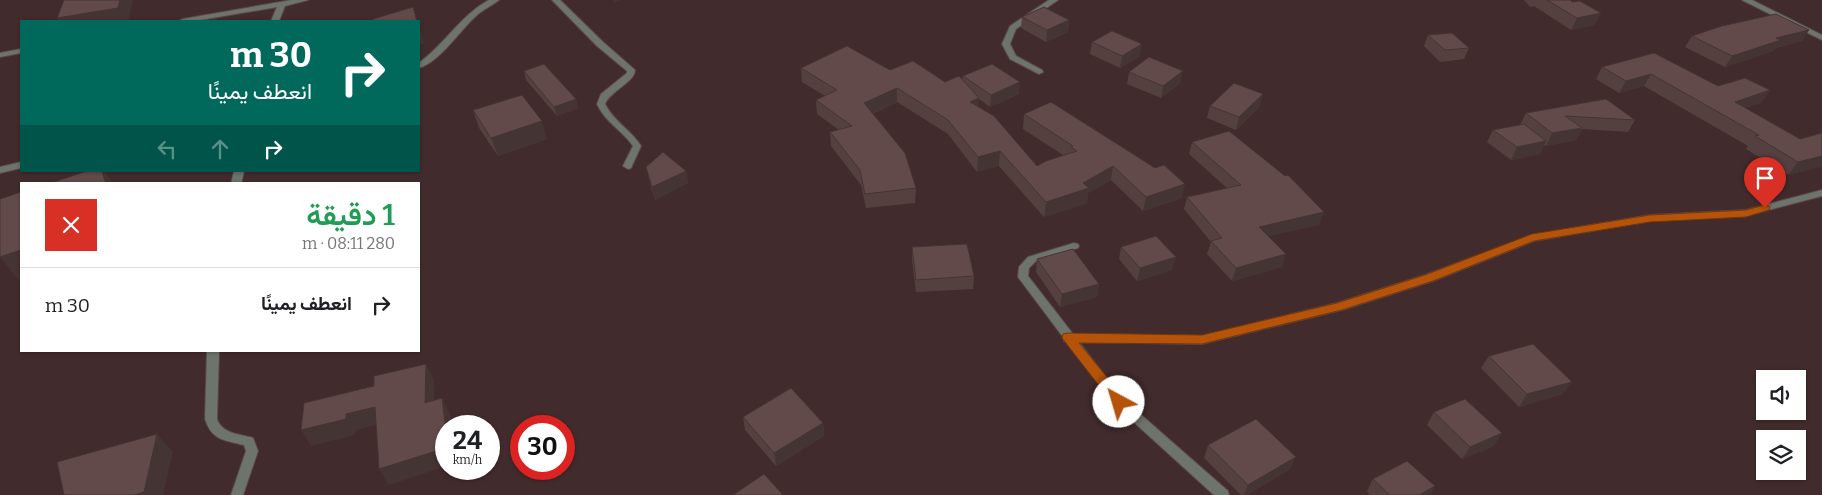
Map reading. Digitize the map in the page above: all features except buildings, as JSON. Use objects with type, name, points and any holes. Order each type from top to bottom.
[{"type":"street","points":[[189,20],[304,0]]},
{"type":"street","points":[[420,65],[442,48],[482,2],[496,0]]},
{"type":"street","points":[[556,0],[600,44],[631,70],[631,74],[604,96],[601,104],[604,113],[627,133],[637,146],[628,166]]},
{"type":"street","points":[[1039,72],[1013,57],[1006,44],[1013,28],[1054,0]]},
{"type":"street","points":[[1746,0],[1822,38]]},
{"type":"street","points":[[275,20],[282,4]]},
{"type":"street","points":[[0,55],[20,51]]},
{"type":"street","points":[[0,170],[20,166]]},
{"type":"street","points":[[1068,338],[1202,340],[1338,307],[1429,278],[1532,238],[1650,218],[1746,213],[1822,193]]},
{"type":"street","points":[[1074,246],[1032,259],[1024,267],[1023,277],[1119,402],[1223,495]]},
{"type":"street","points":[[213,352],[211,419],[213,428],[221,435],[237,437],[248,442],[252,451],[237,495]]},
{"type":"route","points":[[1119,402],[1068,338],[1202,340],[1338,307],[1429,278],[1532,238],[1650,218],[1746,213],[1765,208]]}]
